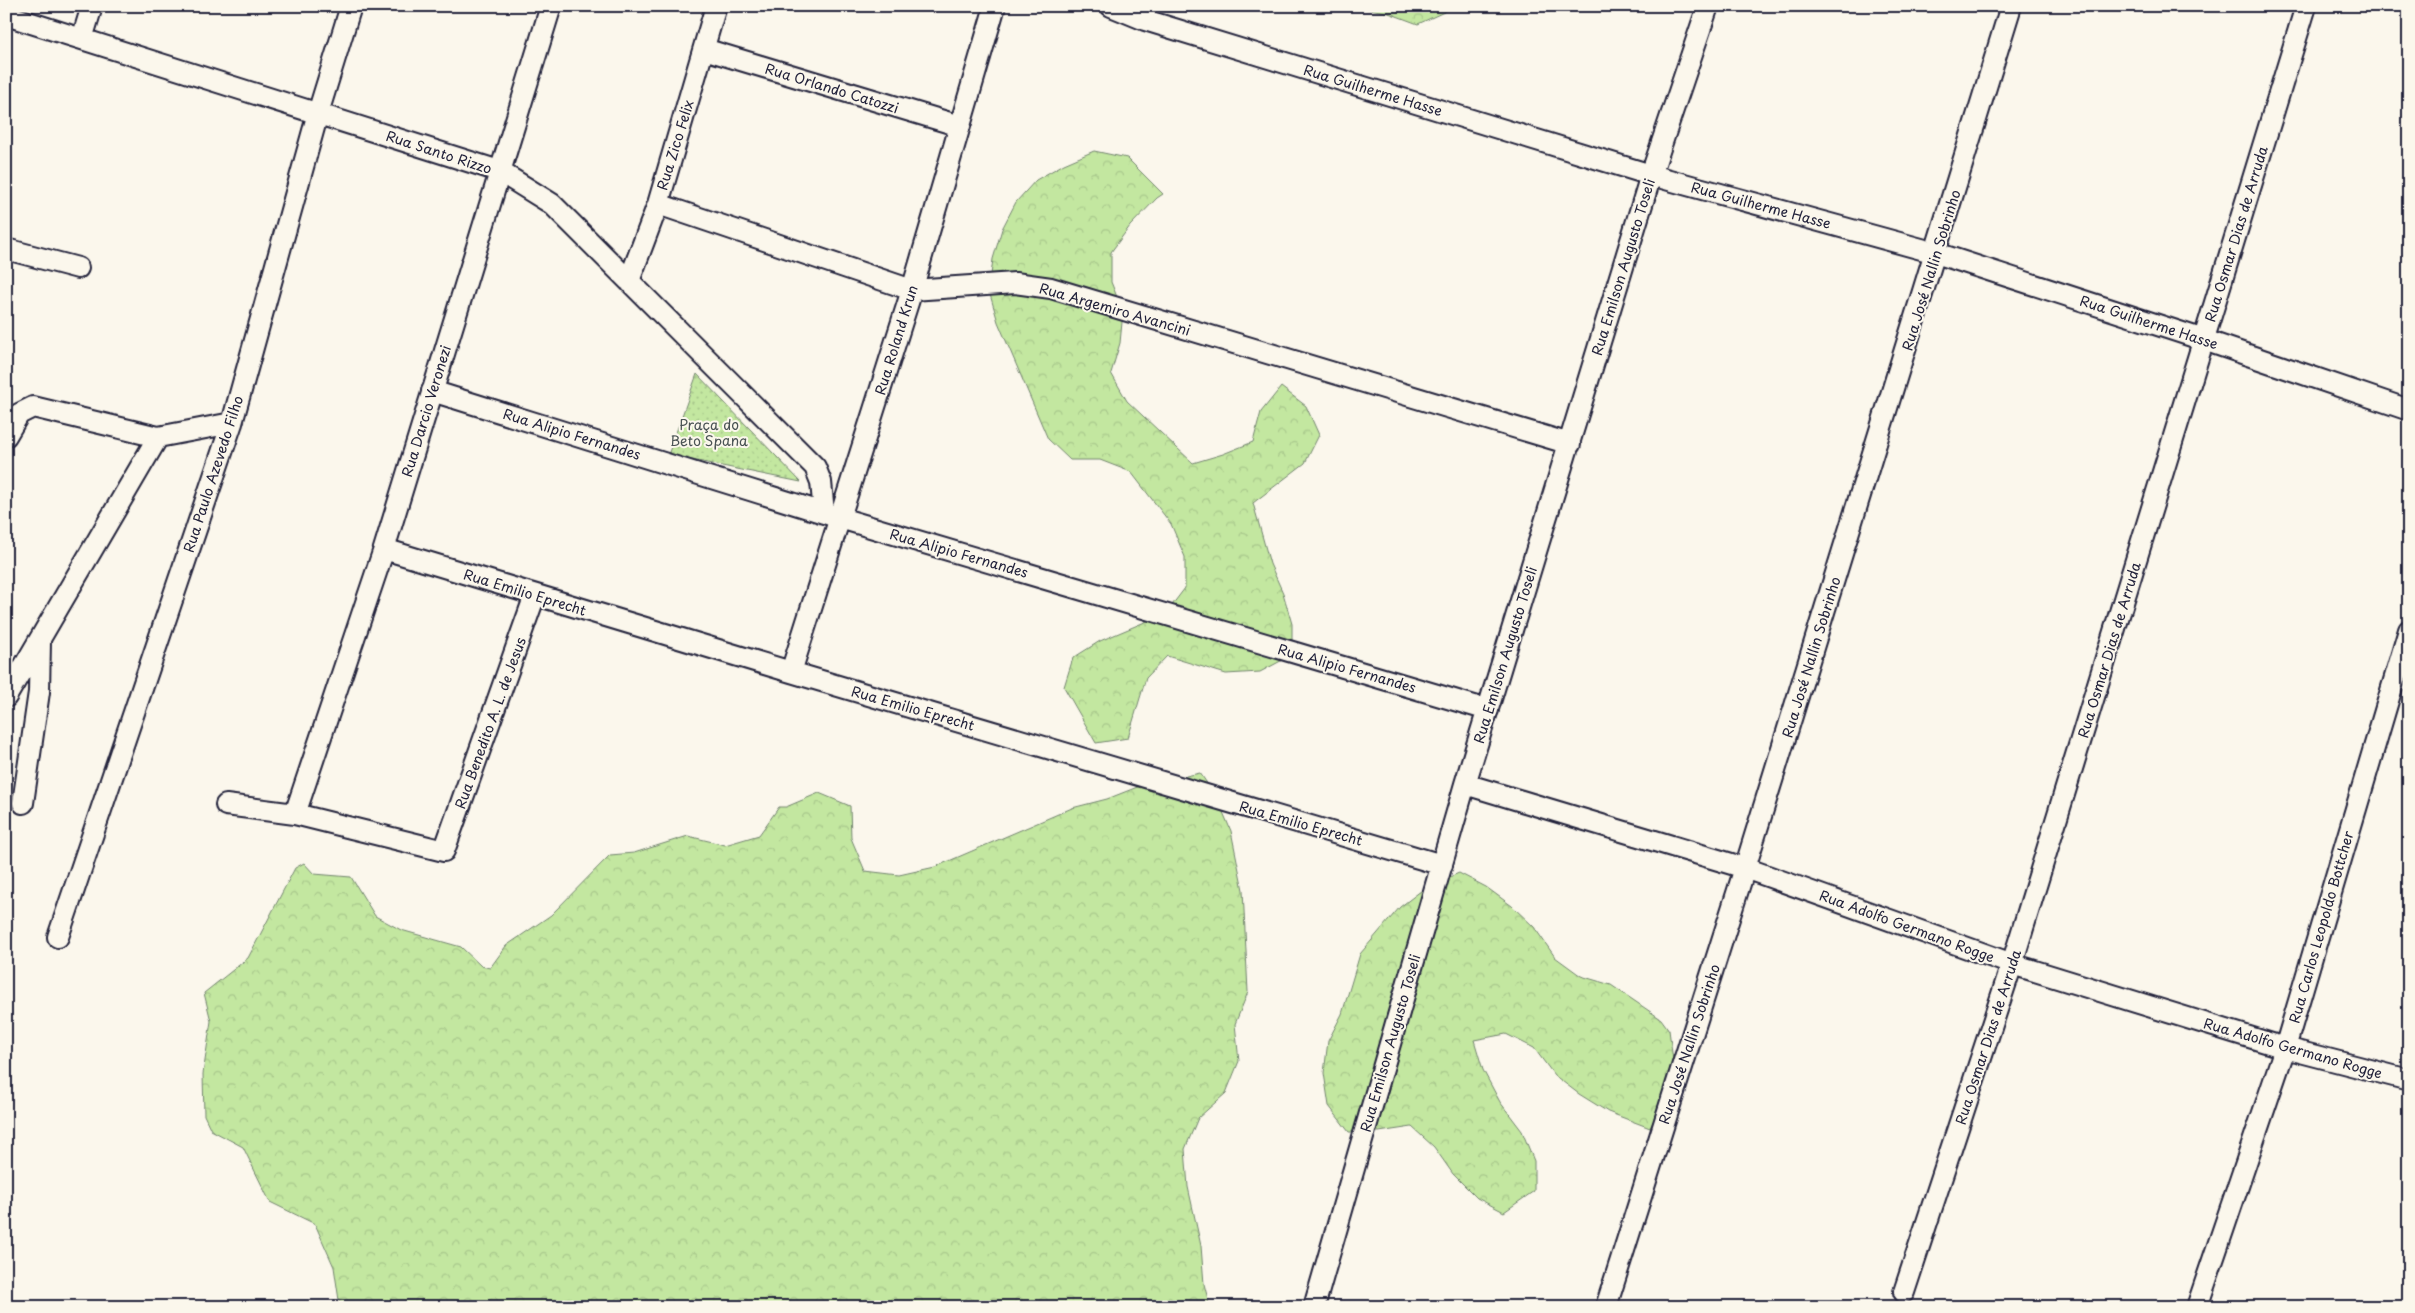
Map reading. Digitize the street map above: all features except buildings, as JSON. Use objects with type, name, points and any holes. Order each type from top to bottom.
[{"type":"street","points":[[82,39],[92,6]]},
{"type":"street","name":"Rua Paulo Azevedo Filho","points":[[58,937],[232,423],[318,113],[351,6]]},
{"type":"street","name":"Rua Darcio Veronezi","points":[[295,814],[384,549],[551,6]]},
{"type":"street","name":"Rua Zico Felix","points":[[629,282],[658,204],[716,6]]},
{"type":"street","name":"Rua Roland Krun","points":[[791,672],[832,516],[912,290],[996,6]]},
{"type":"street","name":"Rua Guilherme Hasse","points":[[1111,6],[1145,20],[1651,175],[1936,254],[2204,340],[2409,410]]},
{"type":"street","name":"Rua Emilson Augusto Toseli","points":[[1314,1307],[1465,784],[1651,175],[1708,6]]},
{"type":"street","name":"Rua José Nallin Sobrinho","points":[[1606,1307],[1745,868],[2011,6]]},
{"type":"street","name":"Rua Osmar Dias de Arruda","points":[[1904,1292],[2012,964],[2306,6]]},
{"type":"street","name":"Rua Santo Rizzo","points":[[6,15],[499,171],[552,204],[814,467],[832,516]]},
{"type":"street","name":"Rua Orlando Catozzi","points":[[704,49],[960,126]]},
{"type":"street","name":"Rua Argemiro Avancini","points":[[658,204],[912,290],[1015,283],[1051,288],[1570,444]]},
{"type":"street","points":[[6,249],[78,268]]},
{"type":"street","name":"Rua Alipio Fernandes","points":[[432,391],[832,516],[1488,710]]},
{"type":"street","points":[[6,436],[19,414],[33,407],[158,437],[232,423]]},
{"type":"street","points":[[6,698],[158,437]]},
{"type":"street","name":"Rua Emilio Eprecht","points":[[384,549],[1442,865]]},
{"type":"street","name":"Rua Benedito A. L. de Jesus","points":[[295,814],[444,851],[535,595]]},
{"type":"street","name":"Rua Carlos Leopoldo Bottcher","points":[[2197,1307],[2285,1048],[2409,630]]},
{"type":"street","points":[[23,803],[39,692],[40,641]]},
{"type":"street","name":"Rua Adolfo Germano Rogge","points":[[1465,784],[1745,868],[2012,964],[2285,1048],[2409,1080]]},
{"type":"street","points":[[226,805],[295,814]]},
{"type":"green space","points":[[1352,6],[1457,6],[1418,24],[1386,12]]},
{"type":"green space","points":[[1094,151],[1127,158],[1163,194],[1130,226],[1111,252],[1111,282],[1123,312],[1120,343],[1111,373],[1127,401],[1193,463],[1253,442],[1261,412],[1281,387],[1306,406],[1319,435],[1305,463],[1253,503],[1270,564],[1283,593],[1292,624],[1292,655],[1260,672],[1226,674],[1167,656],[1146,678],[1128,738],[1096,743],[1064,687],[1073,658],[1100,641],[1166,613],[1185,588],[1185,557],[1171,524],[1131,472],[1100,460],[1070,460],[1048,439],[998,322],[989,291],[993,259],[1002,229],[1016,202],[1036,180],[1064,164]]},
{"type":"green space","name":"Praça do Beto Spana","points":[[697,374],[801,482],[668,455]]},
{"type":"green space","points":[[1200,773],[1217,798],[1231,831],[1243,890],[1248,992],[1235,1024],[1239,1061],[1226,1093],[1198,1118],[1185,1149],[1188,1187],[1201,1246],[1204,1284],[1210,1307],[340,1307],[334,1267],[315,1224],[270,1202],[243,1147],[211,1130],[204,1115],[203,1074],[211,1021],[204,993],[248,958],[295,868],[304,863],[314,874],[351,877],[375,916],[401,930],[461,947],[481,966],[490,968],[506,946],[551,915],[610,855],[634,853],[688,836],[725,845],[759,835],[779,807],[786,807],[819,793],[850,806],[851,838],[865,871],[899,875],[935,867],[1072,808],[1107,799],[1140,786]]},
{"type":"green space","points":[[1459,873],[1486,887],[1512,906],[1534,927],[1555,957],[1581,976],[1611,985],[1661,1019],[1669,1030],[1675,1075],[1650,1128],[1608,1112],[1579,1094],[1554,1075],[1534,1048],[1506,1034],[1474,1040],[1483,1070],[1500,1102],[1522,1131],[1534,1161],[1534,1191],[1504,1212],[1477,1198],[1453,1174],[1434,1147],[1412,1127],[1379,1132],[1349,1132],[1329,1106],[1324,1073],[1328,1041],[1342,1014],[1360,954],[1400,907],[1426,887]]}]
